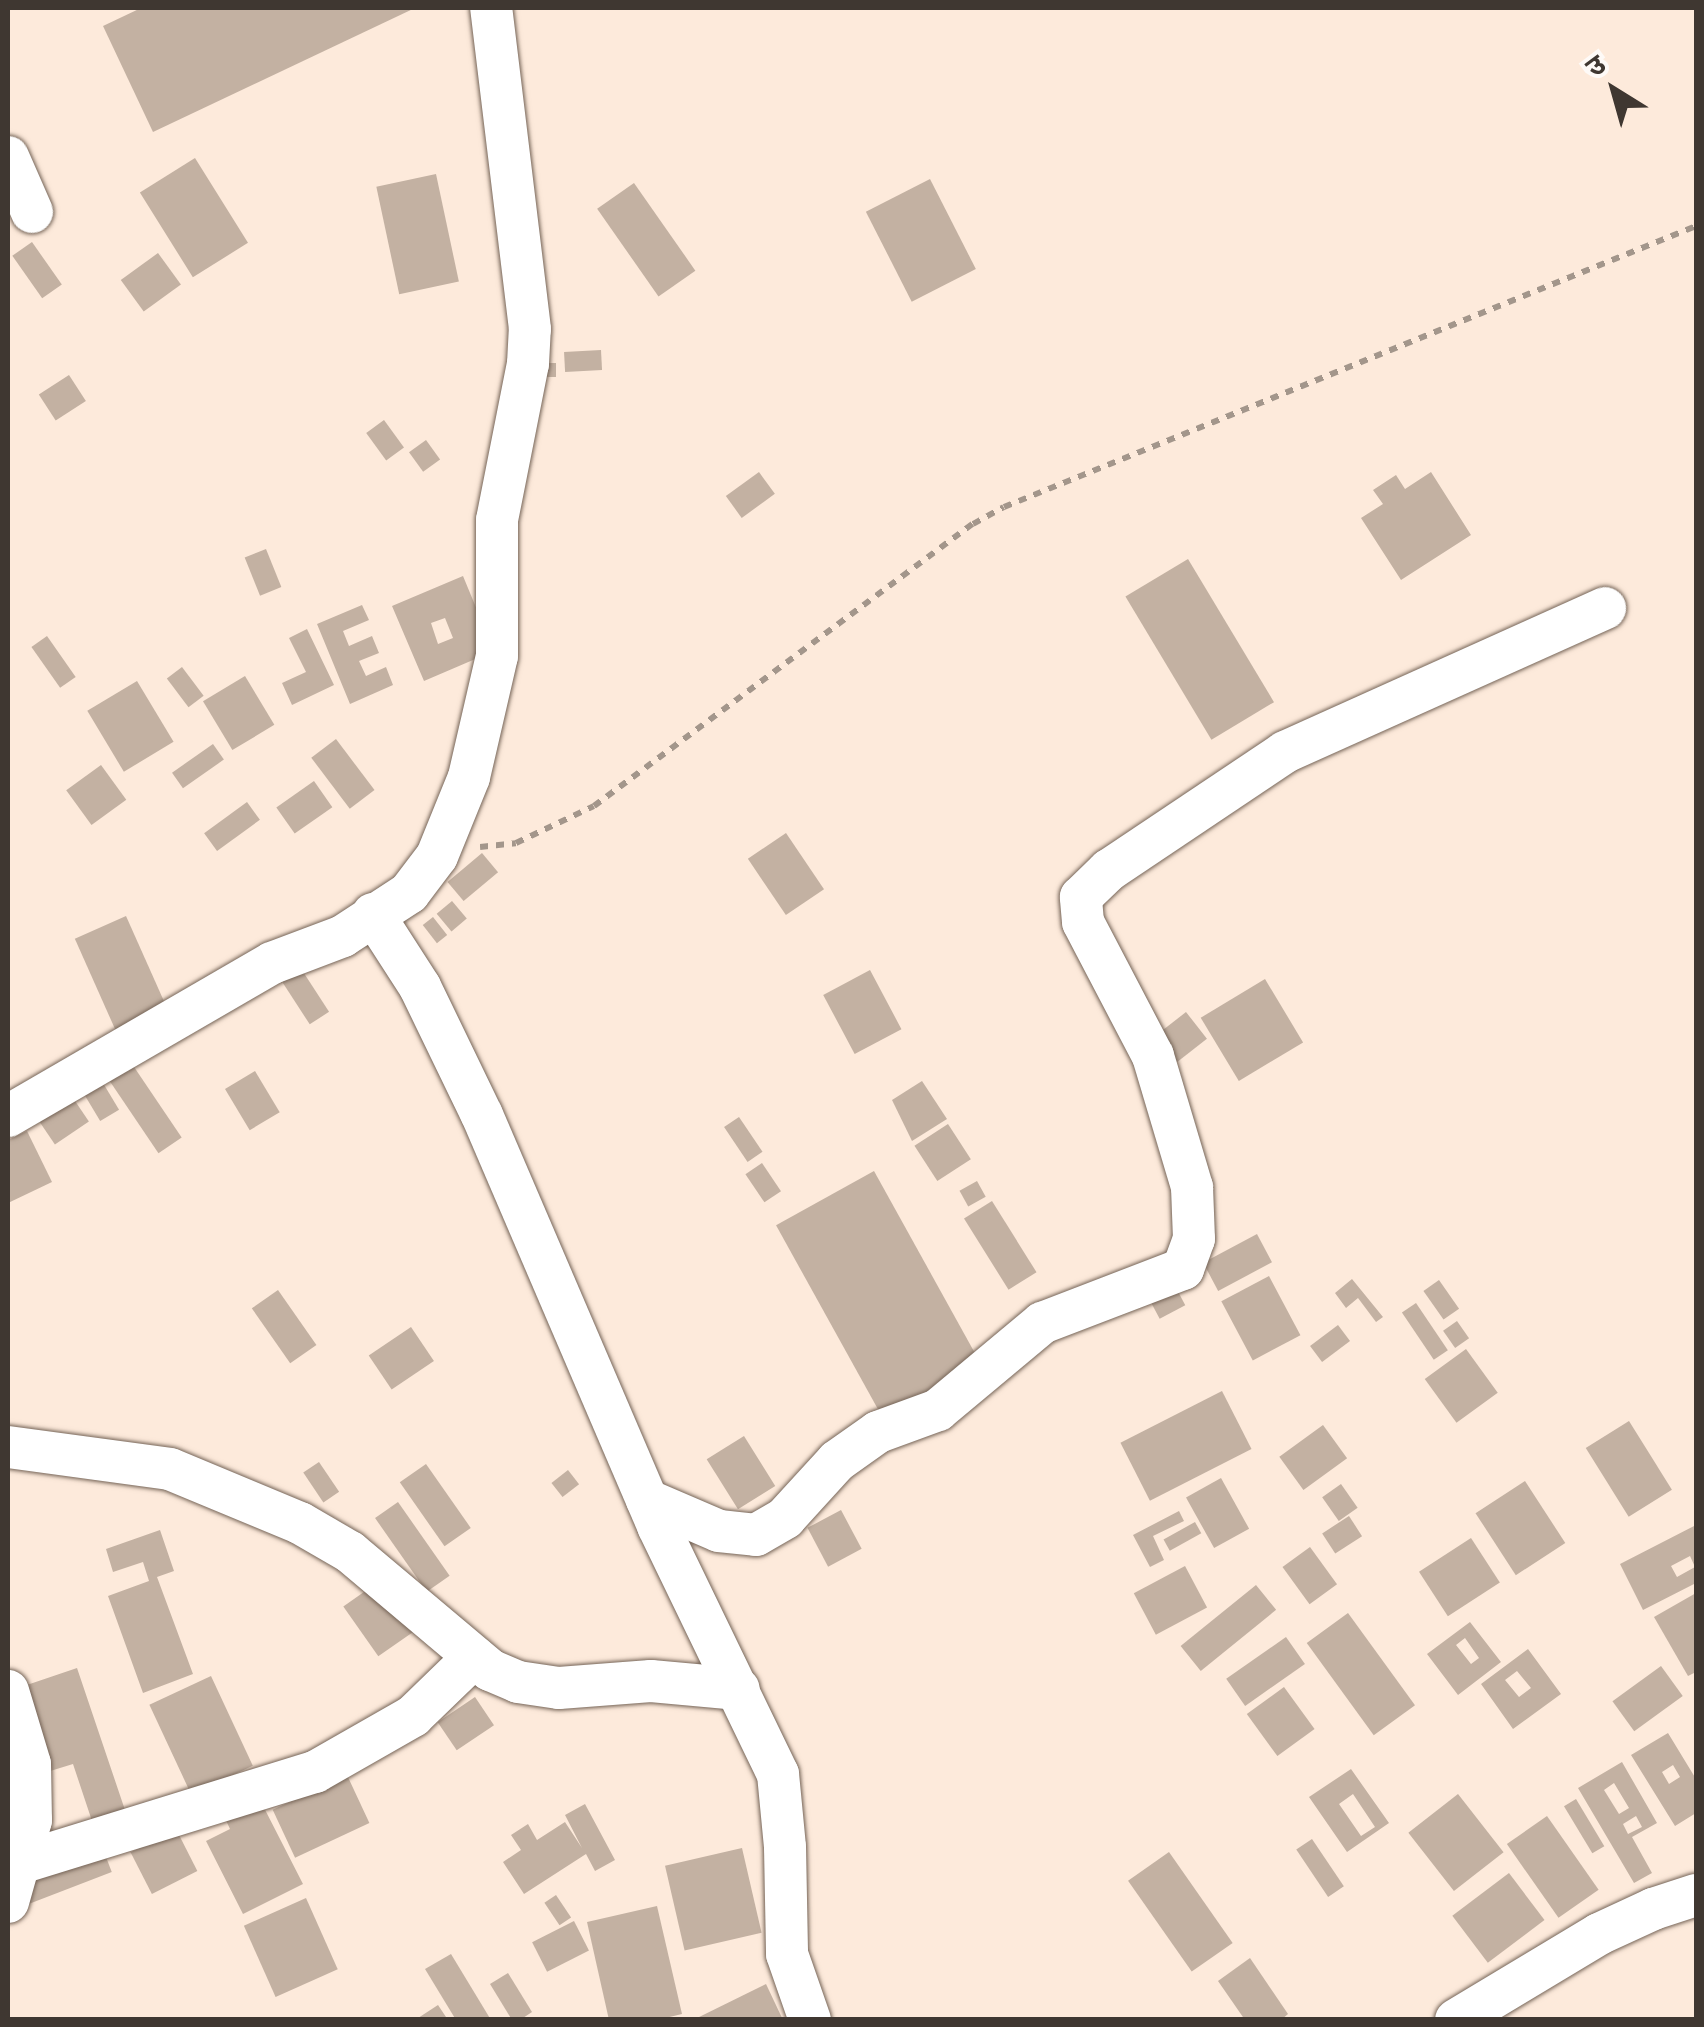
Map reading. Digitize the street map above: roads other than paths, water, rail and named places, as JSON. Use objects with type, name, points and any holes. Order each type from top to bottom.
[{"type":"street","points":[[8,1116],[272,963],[311,951],[408,893],[437,856],[469,777],[497,656],[497,520],[528,364],[530,329],[491,8]]},
{"type":"street","points":[[8,157],[32,212]]},
{"type":"street","points":[[647,1500],[718,1531],[756,1534],[785,1518],[837,1461],[878,1432],[938,1410],[1042,1323],[1183,1269],[1190,1260],[1194,1239],[1192,1187],[1153,1056],[1083,922],[1081,897],[1109,870],[1285,752],[1604,608]]},
{"type":"street","points":[[373,914],[420,987],[482,1115],[647,1500],[778,1774],[786,1847],[786,1954],[810,2020]]},
{"type":"street","points":[[8,1446],[170,1469],[300,1523],[350,1552],[474,1657],[518,1682],[560,1688],[651,1681],[739,1688]]},
{"type":"street","points":[[11,1884],[315,1772],[413,1716],[474,1657]]},
{"type":"street","points":[[8,1691],[30,1764],[31,1820],[11,1884]]},
{"type":"street","points":[[1456,2020],[1599,1934],[1696,1895]]}]
